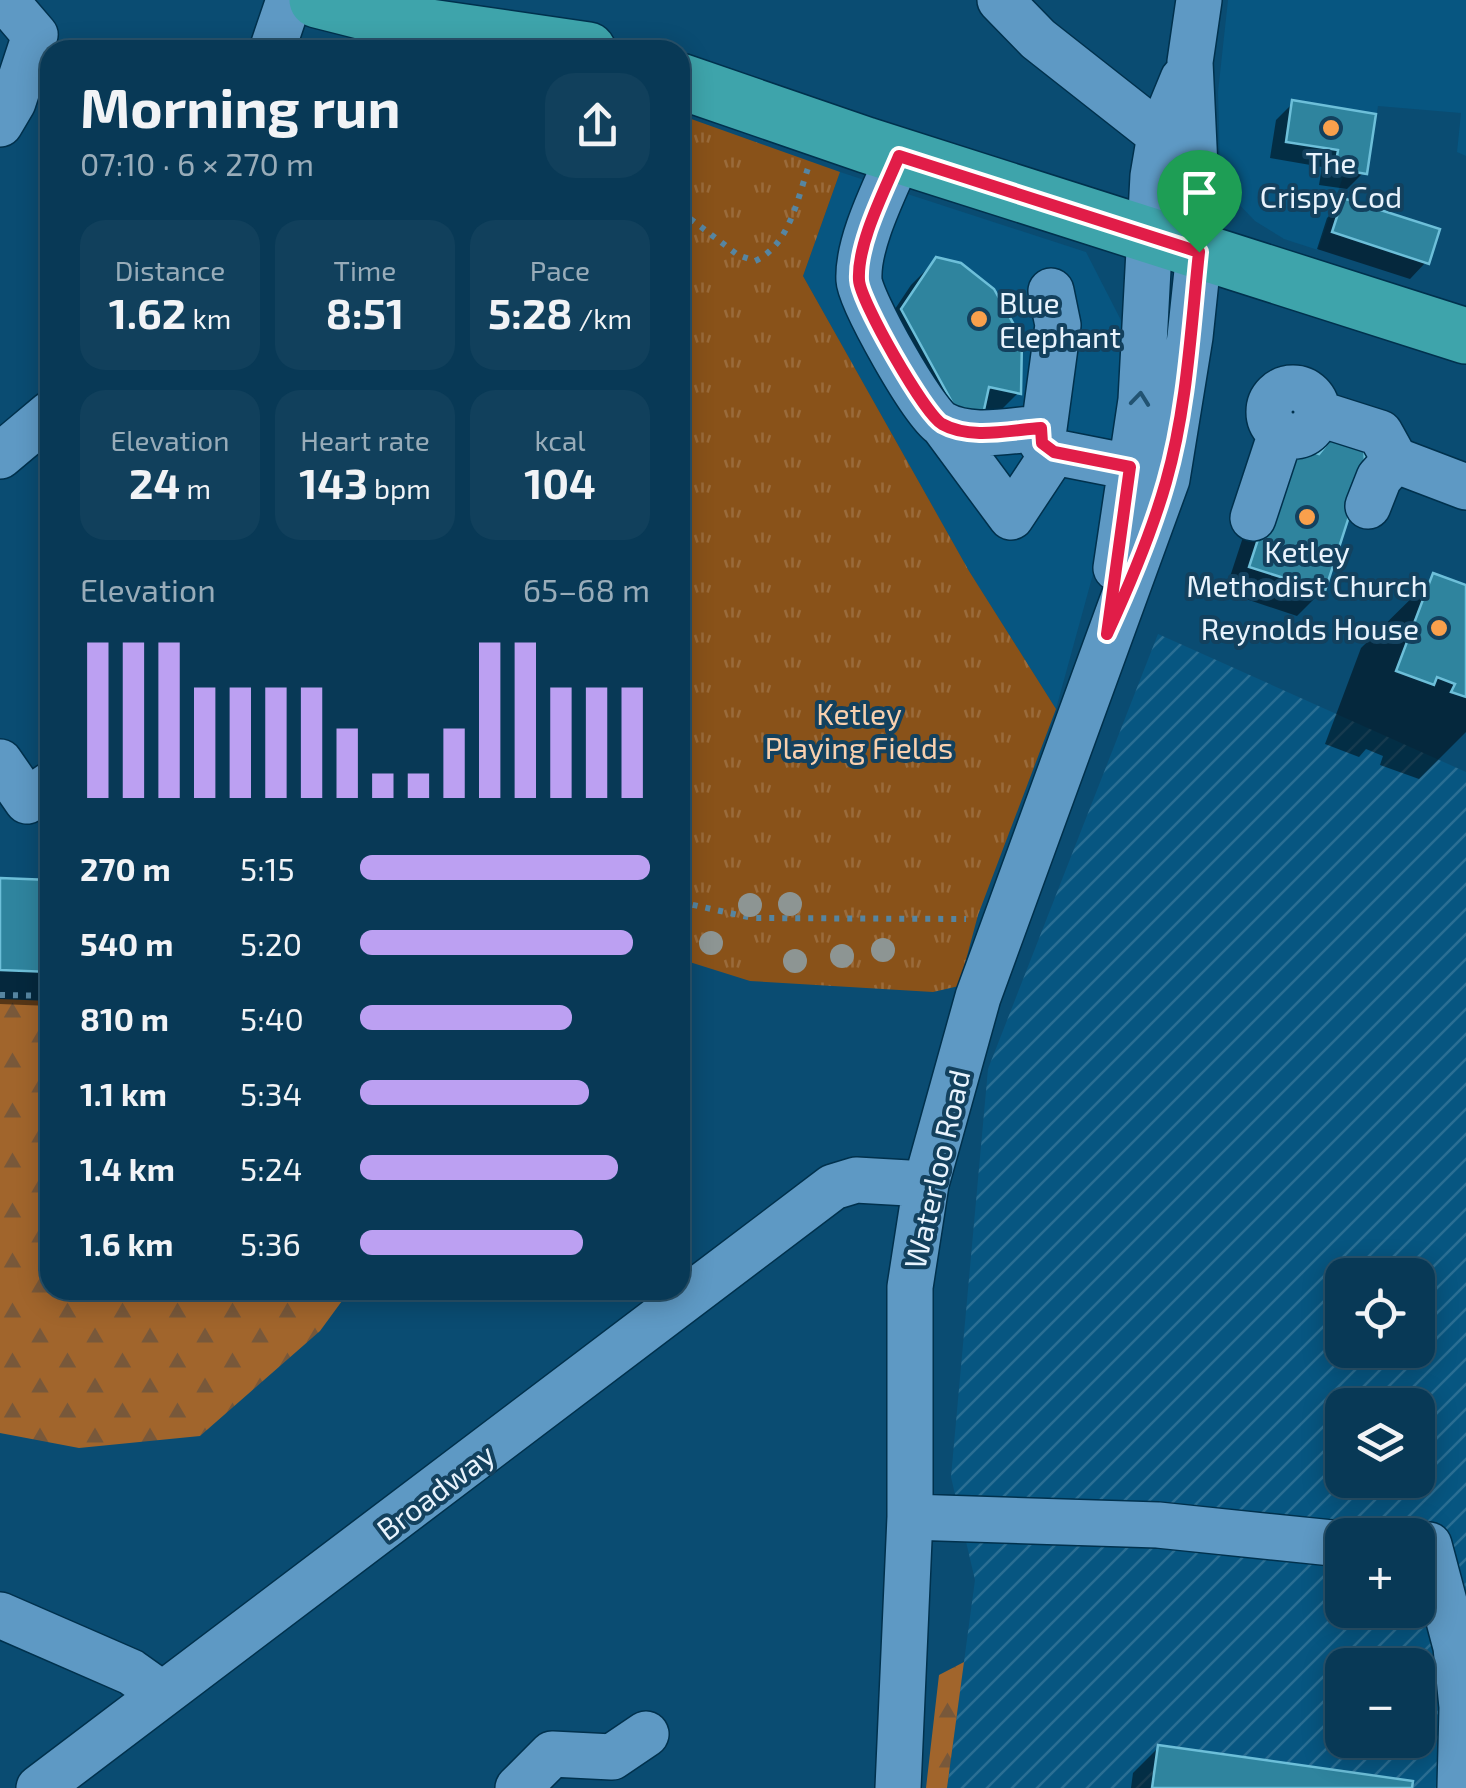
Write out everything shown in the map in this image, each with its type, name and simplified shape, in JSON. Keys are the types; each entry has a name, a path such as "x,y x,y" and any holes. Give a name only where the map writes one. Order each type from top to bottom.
{"main road":[{"path":"317,0 361,15 471,16 554,40"},
{"path":"690,84 899,156 1466,336"}],"street":[{"path":"0,124 13,102 35,35 5,0"},
{"path":"275,40 289,0"},
{"path":"1000,0 1038,39 1160,135"},
{"name":"Waterloo Road","path":"898,1788 910,1517 910,1286 926,1184 978,997 1107,634 1142,558 1167,479 1190,338 1199,252 1190,62 1199,0"},
{"name":"Waterloo Road","path":"1107,634 1141,400 1146,236 1160,135 1190,62"},
{"path":"899,156 871,224 858,281 924,408 943,425 1011,517 1048,440 1058,325 1051,290"},
{"path":"0,456 40,422"},
{"path":"1253,518 1299,423 1380,433 1429,474"},
{"path":"943,425 1048,440 1130,467"},
{"path":"1368,506 1379,478 1429,474"},
{"path":"0,762 27,800 40,792"},
{"name":"Broadway","path":"693,1272 834,1187 856,1180 926,1184"},
{"name":"Broadway","path":"38,1788 658,1300"},
{"path":"910,1517 1158,1525 1325,1542"},
{"path":"1438,1545 1461,1649 1460,1788"},
{"path":"0,1616 131,1672 162,1694"},
{"path":"518,1788 552,1754 612,1757 646,1734"}],"path":[{"path":"690,219 738,256 755,261 772,253 789,224 822,130"},
{"path":"690,904 752,918 952,917 1005,926"},
{"path":"0,994 40,996"}],"shaded area":[{"path":"1228,0 1466,0 1466,156 1457,152 1461,113 1378,106 1367,174 1345,171 1318,250 1284,239 1255,221 1231,196 1220,167 1218,92"},
{"path":"840,172 1086,252 1126,330 1098,556 1056,709 969,571 803,276"},
{"path":"1158,634 1466,772 1466,1788 947,1788 975,1580 951,1477 988,1069"}],"green space":[{"name":"Ketley Playing Fields","path":"690,119 840,172 803,276 969,571 1056,709 978,915 959,986 933,992 750,981 690,962"},
{"path":"0,999 40,1001 40,1300 343,1300 320,1331 200,1436 79,1448 0,1433"},
{"path":"964,1662 947,1788 926,1788 939,1675"}],"building":[{"name":"The Crispy Cod","path":"1292,100 1376,114 1367,174 1335,169 1338,150 1286,142"},
{"path":"1343,198 1440,229 1429,264 1332,232"},
{"path":"936,257 961,263 994,289 1022,339 1021,394 989,387 982,419 958,413 901,309"},
{"name":"Ketley Methodist Church","path":"1339,429 1364,436 1365,467 1325,591 1249,567 1289,444 1319,454"},
{"name":"Reynolds House","path":"1433,573 1466,585 1466,697 1451,692 1455,684 1437,677 1434,685 1396,671"},
{"path":"0,878 40,880 40,972 0,970"},
{"path":"1158,1745 1413,1781 1412,1788 1152,1788"}],"place":[{"name":"The Crispy Cod","path":"1331,128"},
{"name":"Blue Elephant","path":"979,319"},
{"name":"Ketley Methodist Church","path":"1307,517"},
{"name":"Reynolds House","path":"1439,628"}],"route":[{"path":"899,156 1199,252 1190,338 1167,479 1142,558 1107,634 1130,467 1054,452 1042,443 1041,428 972,432 943,425 924,408 858,281 871,224 899,156"}]}
